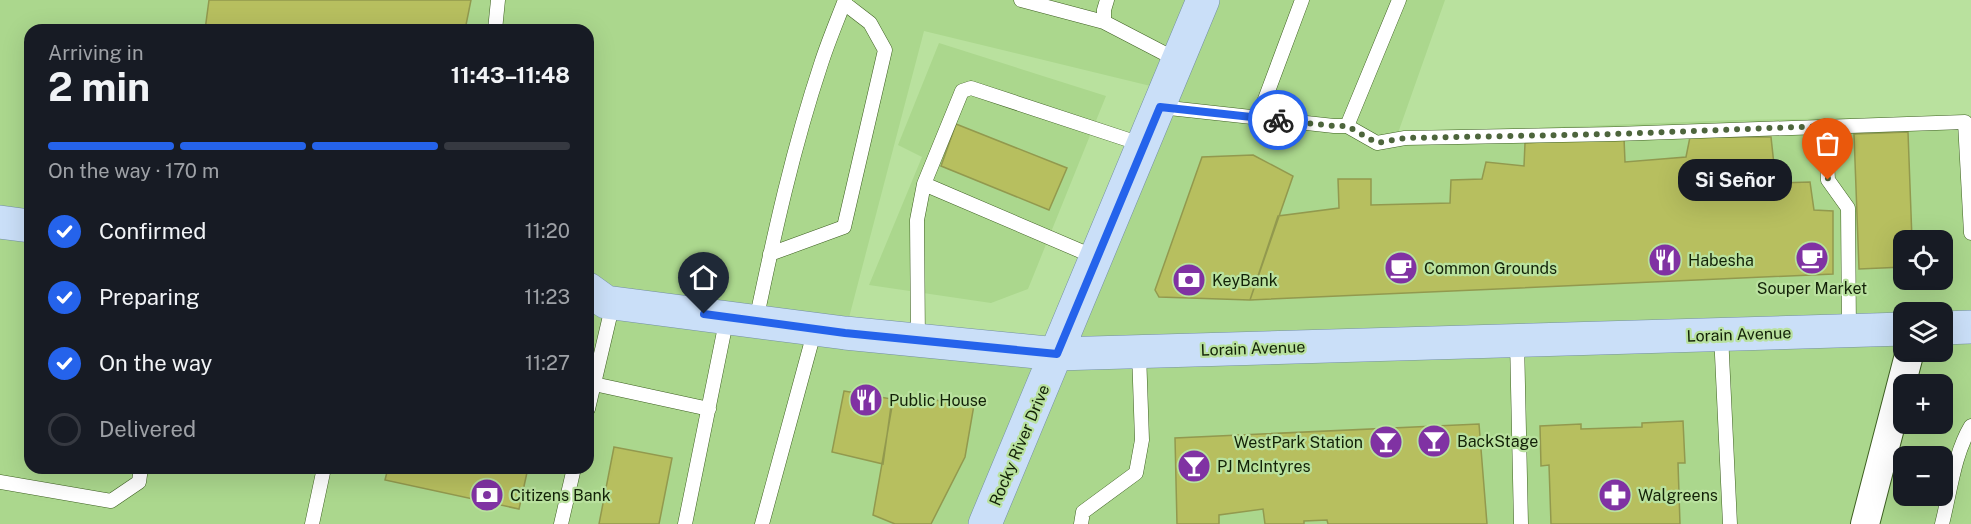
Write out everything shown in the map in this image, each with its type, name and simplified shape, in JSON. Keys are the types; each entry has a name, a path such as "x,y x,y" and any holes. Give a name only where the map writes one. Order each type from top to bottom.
{"main road":[{"name":"Rocky River Drive","path":"985,524 1203,0"},
{"path":"0,222 24,225"},
{"name":"Lorain Avenue","path":"599,301 814,329 1057,354 1893,328"},
{"path":"1953,328 1971,327"}],"street":[{"path":"1865,524 1907,362"}],"lane":[{"path":"496,24 498,0"},
{"path":"1021,0 1104,22 1179,61"},
{"path":"1104,22 1107,0"},
{"path":"1258,118 1302,0"},
{"path":"1347,126 1399,0"},
{"path":"686,524 709,409 741,319 770,254 779,210 812,93 845,2 870,23 885,50 844,227 770,254"},
{"path":"918,340 917,220 924,184 962,91 971,88 1144,145"},
{"path":"1160,107 1347,126 1377,143 1405,138 1615,134 1965,122 1971,233"},
{"path":"1825,126 1828,180 1848,208 1849,330"},
{"path":"924,184 1097,258"},
{"path":"599,301 594,384 709,409"},
{"path":"762,524 814,329"},
{"path":"1721,334 1730,524"},
{"path":"1517,340 1521,524"},
{"path":"1081,524 1083,513 1136,473 1142,440 1139,352"},
{"path":"1942,524 1958,461 1966,434 1971,426"},
{"path":"0,482 111,501 139,482 140,474"},
{"path":"312,524 323,474"},
{"path":"561,524 573,474"}],"shaded area":[{"path":"0,0 1203,0 1167,90 924,31 845,333 594,299 594,24 24,24 24,225 0,222"},
{"path":"1212,0 1445,0 1398,133 1736,120 1971,116 1971,524 0,524 0,227 24,230 24,474 594,474 594,308 1063,363"},
{"path":"939,43 1106,96 1028,289 991,303 869,285 922,157 898,145"}],"building":[{"path":"209,0 471,0 466,24 206,24"},
{"path":"956,124 1067,168 1049,210 941,166"},
{"path":"1908,132 1912,230 1893,230 1893,267 1859,269 1854,134"},
{"path":"1690,137 1771,137 1776,183 1810,182 1814,210 1833,211 1833,274 1250,300 1278,216 1339,208 1338,179 1371,179 1371,205 1450,203 1451,180 1482,179 1486,162 1524,166 1525,143 1624,138 1625,162 1686,157"},
{"path":"1253,155 1293,176 1250,300 1159,297 1155,290 1202,157"},
{"path":"844,391 892,399 883,464 832,452"},
{"path":"894,395 974,405 965,457 931,524 895,524 873,515"},
{"name":"Walgreens","path":"1683,421 1685,463 1678,463 1680,524 1551,524 1549,465 1541,466 1540,426 1581,424 1581,429 1642,427 1642,423"},
{"path":"1479,424 1487,524 1328,524 1327,520 1304,521 1304,524 1265,524 1263,509 1219,515 1219,524 1177,524 1175,438"},
{"path":"614,447 672,458 659,524 599,524"},
{"name":"Citizens Bank","path":"386,474 527,474 519,509 385,480"}],"way so far":[{"path":"1278,120 1347,126 1377,143 1405,138 1615,134 1825,126 1828,180"}],"place":[{"name":"Si Señor","path":"1828,180"},
{"name":"Souper Market","path":"1812,258"},
{"name":"Habesha","path":"1665,260"},
{"name":"Common Grounds","path":"1401,268"},
{"name":"KeyBank","path":"1189,280"},
{"name":"Public House","path":"866,400"},
{"name":"BackStage","path":"1434,441"},
{"name":"WestPark Station","path":"1386,442"},
{"name":"PJ McIntyres","path":"1194,466"},
{"name":"Citizens Bank","path":"487,495"},
{"name":"Walgreens","path":"1615,495"}],"route":[{"path":"704,314 845,333 1057,354 1160,107 1278,120"}]}
